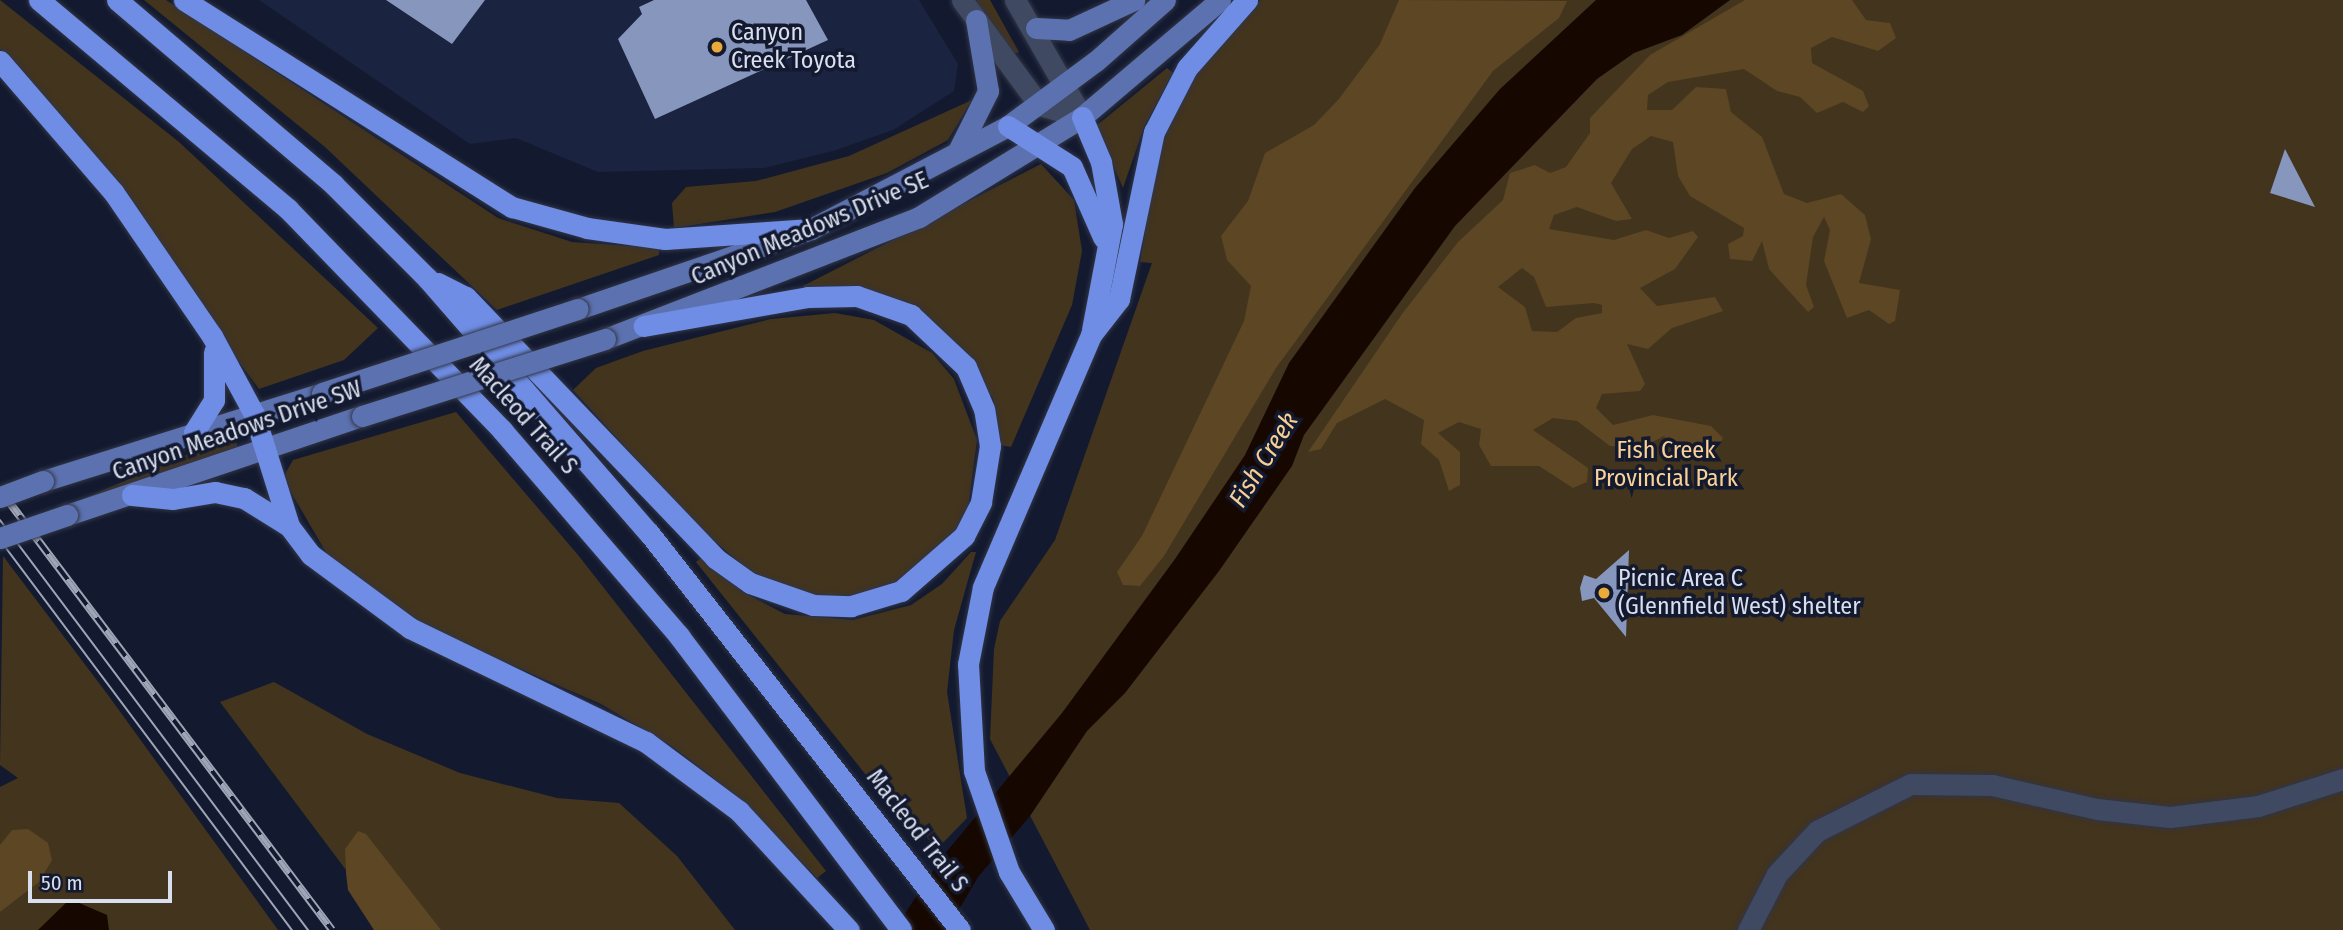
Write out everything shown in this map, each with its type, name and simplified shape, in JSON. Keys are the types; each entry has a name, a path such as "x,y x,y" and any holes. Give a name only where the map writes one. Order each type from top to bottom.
{"highway":[{"name":"Macleod Trail S","path":"39,0 288,209 502,430 679,636 901,930"},
{"name":"Macleod Trail S","path":"117,0 334,185 427,278 649,533 960,930"},
{"path":"184,0 512,207 587,228 666,239 811,229"},
{"path":"1091,335 1119,299 1154,132 1187,68 1247,0"},
{"path":"0,61 114,193 212,336 254,414 263,450 289,526"},
{"path":"1045,930 998,845 968,732 968,664 983,587 1091,335 1112,224 1101,162 1082,117"},
{"path":"1008,126 1044,144 1084,184 1108,252"},
{"path":"427,278 466,297 715,558 750,583 813,605 851,606 901,591 964,536 981,502 990,446 984,409 960,359 911,315 857,296 808,297 643,326"},
{"path":"194,432 214,400 219,377 212,336"},
{"path":"132,495 173,499 215,492 244,498 289,526 334,578 390,617 646,742 739,811 849,930"}],"main road":[{"path":"1036,29 1069,30 1134,0"},
{"name":"Canyon Meadows Drive SE","path":"466,345 811,229 1008,126 1066,83 1165,0"},
{"name":"Canyon Meadows Drive SE","path":"490,376 643,326 919,217 1044,144 1082,117 1220,0"},
{"path":"959,150 988,91 976,20"},
{"name":"Canyon Meadows Drive SW","path":"0,497 466,345"},
{"name":"Canyon Meadows Drive SW","path":"0,538 362,416 490,376"}],"street":[{"path":"962,0 1039,104 1082,117"},
{"path":"1015,0 1036,29 1082,117"},
{"path":"1748,930 1777,874 1818,831 1911,784 1992,785 2097,809 2170,817 2258,806 2343,779"}],"shaded area":[{"path":"259,0 919,0 958,64 954,91 893,130 833,151 764,168 598,172 516,138 470,144"},
{"path":"1399,0 1567,1 1559,18 1493,71 1276,368 1164,556 1140,586 1123,585 1117,572 1142,536 1244,321 1251,286 1227,260 1221,236 1248,201 1265,153 1314,125 1338,100 1380,44"},
{"path":"1745,0 1852,0 1866,20 1890,23 1896,38 1878,51 1832,37 1811,48 1812,63 1863,91 1869,106 1863,112 1843,102 1817,113 1800,97 1777,91 1744,69 1668,82 1648,95 1647,110 1672,110 1696,87 1726,89 1731,112 1762,137 1784,194 1807,203 1841,194 1865,215 1871,239 1859,283 1900,290 1895,321 1889,324 1869,310 1847,318 1824,261 1830,230 1824,217 1813,237 1806,285 1814,307 1808,312 1769,269 1762,241 1752,261 1730,259 1728,244 1743,236 1744,228 1690,196 1678,176 1673,142 1651,136 1632,149 1611,183 1632,219 1616,221 1577,207 1554,215 1549,229 1614,240 1646,230 1669,238 1693,231 1698,237 1675,269 1640,288 1657,306 1715,297 1723,311 1672,328 1648,349 1627,344 1645,384 1640,391 1602,394 1596,408 1613,425 1653,415 1711,426 1723,438 1712,459 1680,455 1664,436 1643,447 1610,446 1577,421 1553,418 1533,430 1588,468 1587,482 1573,488 1539,466 1491,466 1479,445 1481,429 1459,422 1438,433 1460,452 1460,485 1449,491 1439,460 1421,444 1424,420 1385,399 1337,423 1321,449 1308,452 1402,314 1458,242 1503,200 1510,173 1535,165 1550,173 1566,167 1590,133 1590,118 1650,55","holes":["1522,268 1534,277 1546,307 1594,303 1602,305 1602,313 1576,318 1557,332 1532,331 1525,307 1498,287"]},
{"path":"28,829 48,843 52,860 39,882 0,912 0,845 12,830"},
{"path":"358,831 366,834 441,930 374,930 348,890 345,849"}],"green space":[{"path":"0,0 179,142 378,328 344,360 259,389 46,99 0,49"},
{"path":"144,0 166,0 498,218 572,242 659,248 659,255 497,310 325,147"},
{"path":"976,0 990,0 1019,52 1011,55"},
{"name":"Fish Creek Provincial Park","path":"1260,0 2343,0 2343,930 1090,930 990,739 994,649 1000,621 1055,540 1152,263 1140,262 1154,172 1171,114 1200,67"},
{"path":"1167,68 1173,73 1144,127 1123,188 1096,126"},
{"path":"972,100 948,140 887,173 775,212 674,228 672,203 686,187 756,181 849,156"},
{"path":"1041,164 1074,200 1082,251 1072,305 1011,447 1000,445 993,398 914,313 806,294 803,286"},
{"path":"835,313 874,320 932,353 954,379 977,440 968,508 952,536 907,578 848,598 816,596 753,574 697,526 573,390 596,368 643,351 771,319"},
{"path":"456,412 578,555 826,871 817,878 734,794 673,747 601,704 433,631 343,571 327,554 289,489 285,474 293,460"},
{"path":"233,435 238,447 71,518 66,506"},
{"path":"971,552 976,552 954,630 947,692 967,818 936,850 910,813 878,790 696,562 701,558 743,592 785,614 853,620 911,605 942,584"},
{"path":"3,556 108,695 278,930 0,930 0,787 18,778 0,765"},
{"path":"274,682 367,734 460,773 557,798 619,803 677,856 735,930 391,930 220,702"}],"water":[{"name":"Fish Creek","path":"1596,0 1730,0 1682,35 1634,53 1597,79 1455,226 1304,435 1292,466 1219,571 1125,693 1087,731 1030,816 978,877 947,930 894,930 943,856 1062,713 1175,559 1245,455 1289,363 1415,188 1500,89"},
{"path":"70,899 107,915 109,930 38,930"}],"building":[{"path":"386,0 485,0 452,44"},
{"path":"654,0 806,0 828,40 655,119 618,39 642,14 639,7"},
{"path":"2285,149 2315,207 2270,193"},
{"name":"Picnic Area C (Glennfield West) shelter","path":"1629,550 1626,637 1594,598 1582,601 1580,588 1584,575 1596,579"}],"tram line":[{"path":"0,520 308,930"},
{"path":"0,540 292,930"}],"railway":[{"path":"0,490 332,930"}],"place":[{"name":"Canyon Creek Toyota","path":"717,47"},
{"name":"Picnic Area C (Glennfield West) shelter","path":"1604,593"}]}
